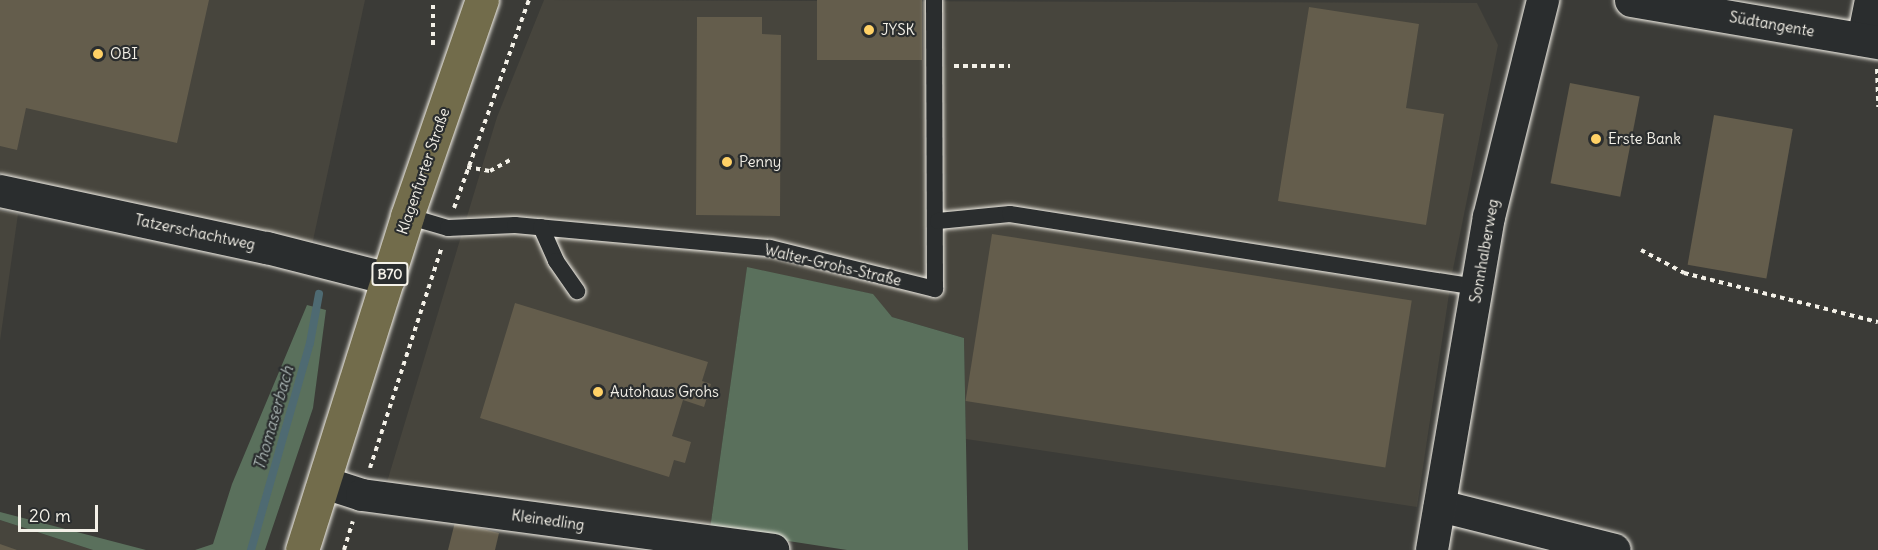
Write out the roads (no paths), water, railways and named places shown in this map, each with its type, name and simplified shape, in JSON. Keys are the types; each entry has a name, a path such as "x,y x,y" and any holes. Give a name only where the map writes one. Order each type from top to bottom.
{"main road":[{"name":"Klagenfurter Straße","path":"302,550 325,483 407,216 482,0"},
{"name":"Südtangente","path":"1631,0 1873,47"}],"street":[{"name":"Sonnhalberweg","path":"1432,550 1489,217 1543,0"},
{"path":"1871,0 1873,47"},
{"name":"Tatzerschachtweg","path":"0,191 267,248 388,279"},
{"name":"Kleinedling","path":"325,483 362,495 773,550"},
{"path":"1440,506 1615,550"}],"lane":[{"name":"Walter-Grohs-Straße","path":"407,216 448,228 541,227 770,248 936,289 938,221 934,0"},
{"path":"938,221 1010,214 1477,287"},
{"path":"541,227 556,261 577,291"}],"waterway":[{"name":"Thomaserbach","path":"251,550 310,343 319,294"}],"place":[{"name":"JYSK","path":"869,30"},
{"name":"OBI","path":"98,54"},
{"name":"Erste Bank","path":"1596,139"},
{"name":"Penny","path":"727,162"},
{"name":"Autohaus Grohs","path":"598,392"}]}
